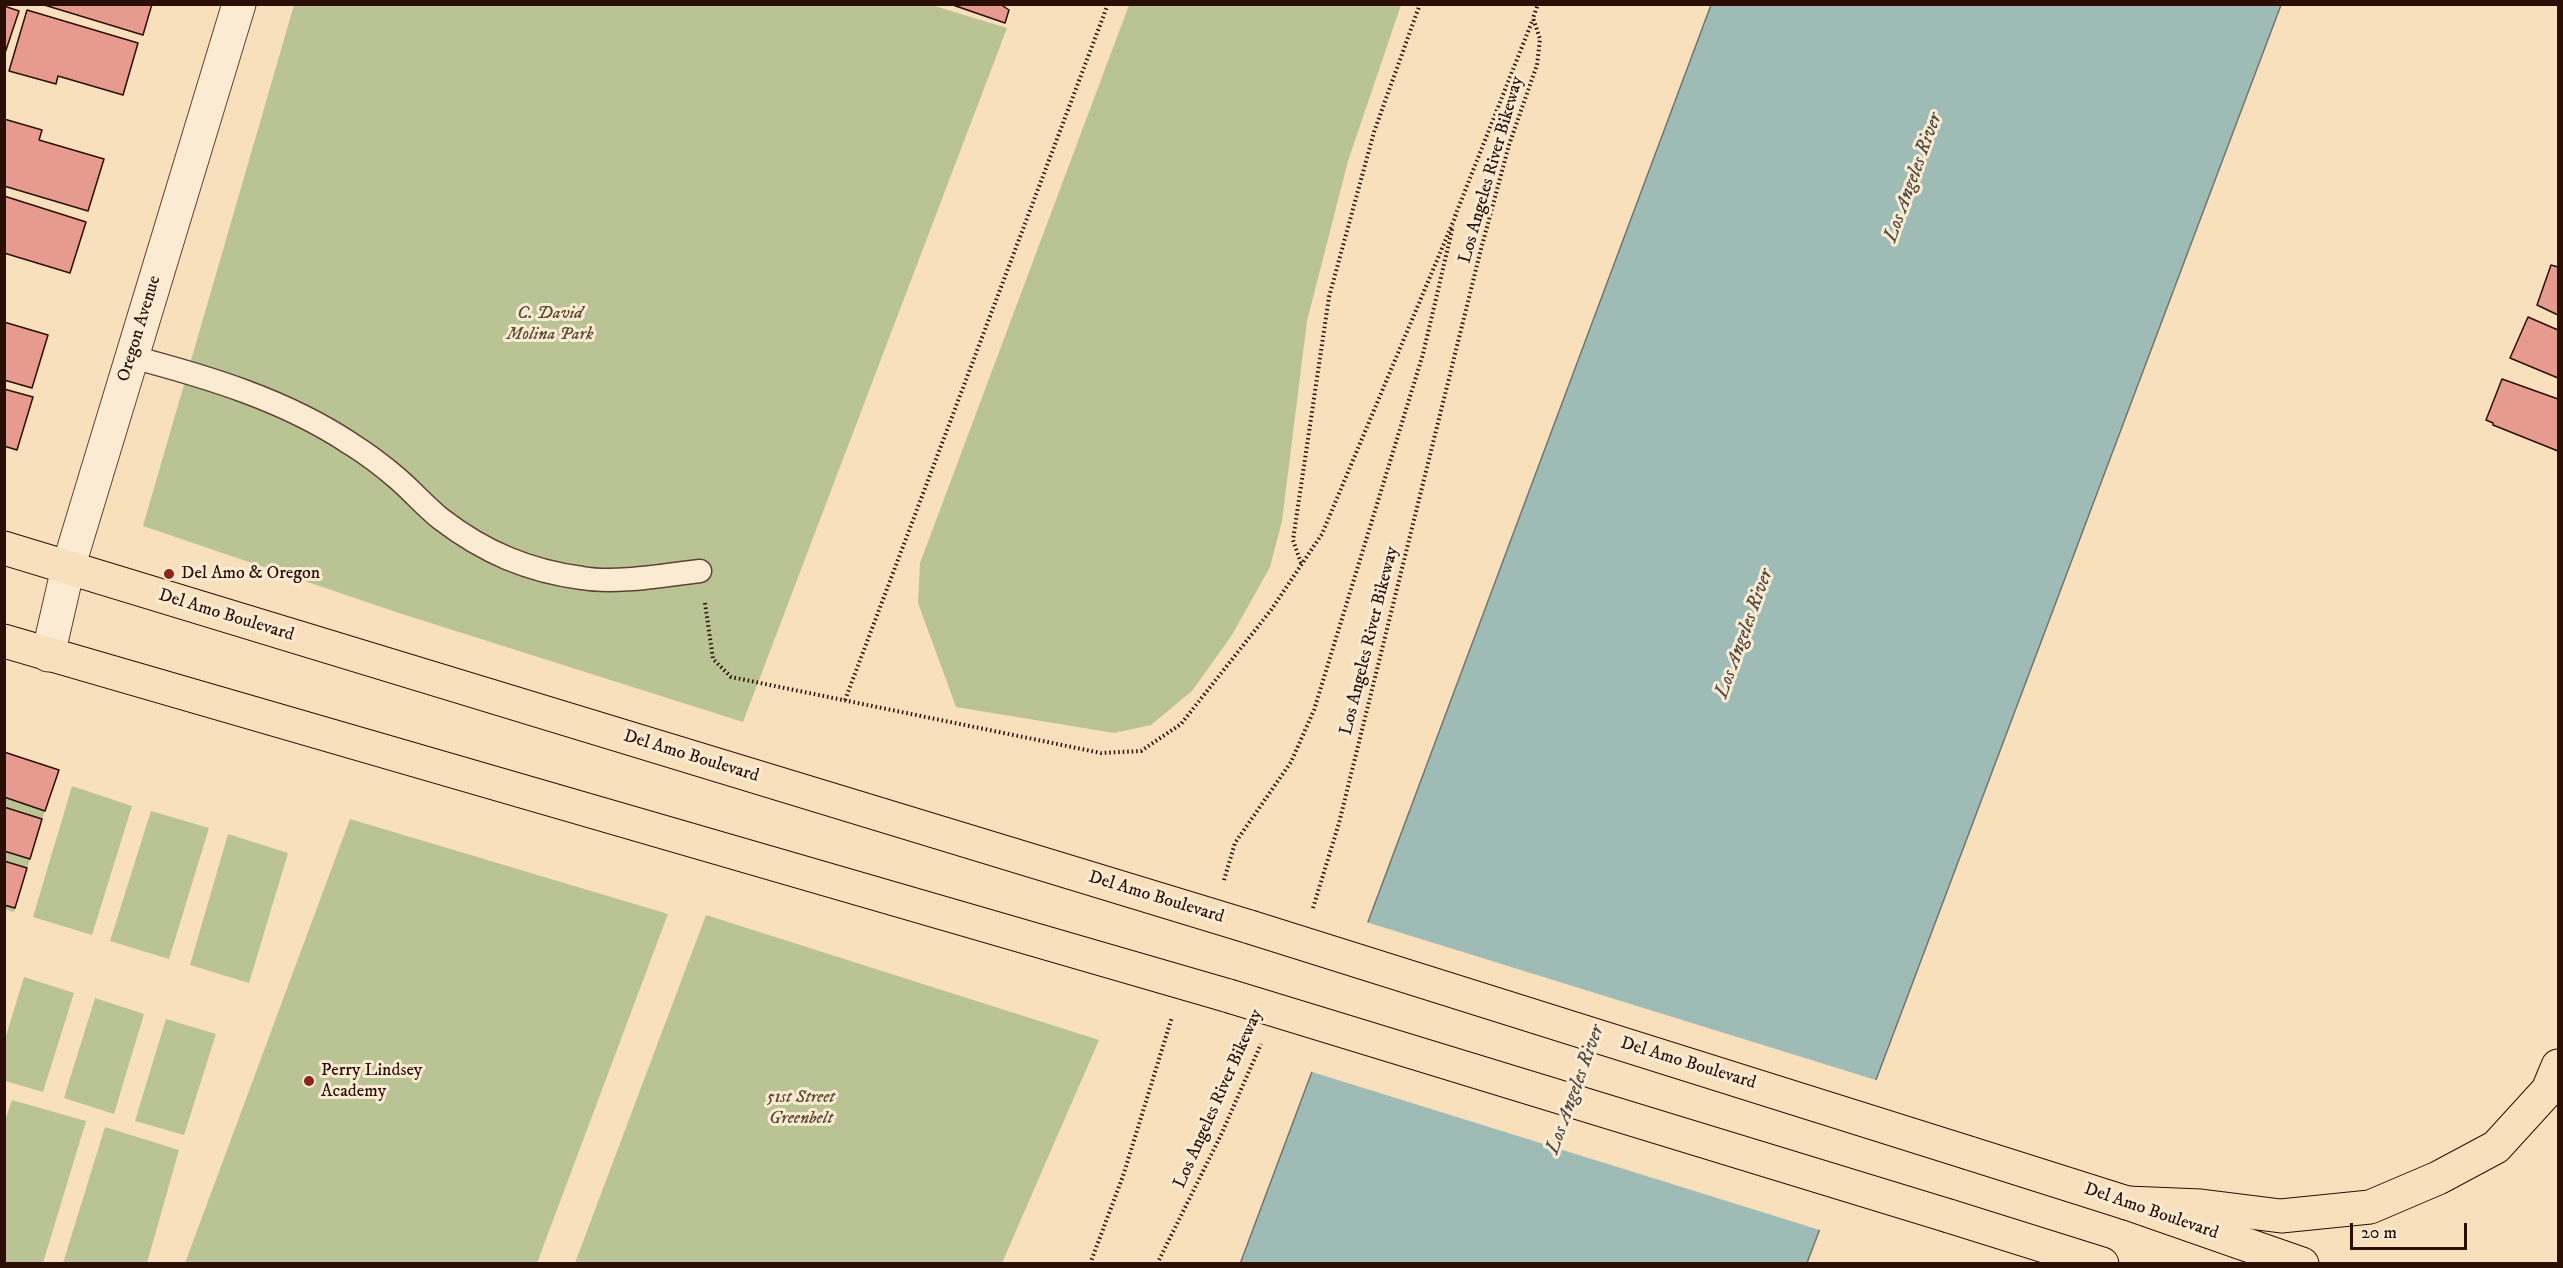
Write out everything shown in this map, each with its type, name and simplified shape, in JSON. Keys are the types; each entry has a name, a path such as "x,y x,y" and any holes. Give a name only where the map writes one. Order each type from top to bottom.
{"main road":[{"name":"Del Amo Boulevard","path":"4,549 1212,915 2127,1203 2302,1263"},
{"path":"4,641 1184,982 2102,1263"},
{"path":"2127,1203 2201,1206 2281,1216 2370,1207 2438,1178 2496,1147 2548,1090 2559,1066"}],"street":[{"name":"Oregon Avenue","path":"48,655 68,568 239,4"}],"lane":[{"path":"132,357 231,385 293,411 350,443 396,477 440,518 484,549 531,568 584,579 646,578 700,571"}],"path":[{"path":"845,700 1108,4"},
{"path":"1302,564 1293,540 1329,297 1374,132 1420,4"},
{"path":"700,571 713,659 731,677 1101,753 1141,751 1181,724 1271,610 1322,534 1456,215 1538,4"},
{"name":"Los Angeles River Bikeway","path":"1312,910 1342,811 1480,253 1509,145 1537,65 1540,39 1533,18"},
{"path":"1212,915 1235,843 1291,762 1314,710 1423,354 1456,215"},
{"path":"1090,1263 1123,1176 1184,982"},
{"name":"Los Angeles River Bikeway","path":"1157,1263 1221,1135 1264,1036"}],"green space":[{"name":"C. David Molina Park","path":"928,4 1007,28 743,722 399,613 143,526 294,5"},
{"path":"1129,5 1401,5 1348,161 1307,321 1282,521 1270,567 1232,635 1192,691 1151,725 1114,733 956,707 918,603 920,563"},
{"path":"4,766 54,781 14,912 5,909"},
{"path":"72,786 132,806 92,935 33,917"},
{"path":"151,811 209,828 169,959 110,941"},
{"path":"350,819 668,914 537,1263 185,1263"},
{"path":"228,834 288,853 249,983 190,965"},
{"name":"51st Street Greenbelt","path":"706,915 1099,1040 1002,1263 575,1263"},
{"path":"24,977 74,993 43,1092 5,1081 5,1039"},
{"path":"95,998 144,1014 114,1114 64,1098"},
{"path":"166,1019 216,1034 184,1135 135,1121"},
{"path":"12,1100 86,1121 43,1263 5,1263 4,1123"},
{"path":"105,1127 179,1150 147,1263 63,1263"}],"water":[{"name":"Los Angeles River","path":"1711,5 2281,5 1807,1263 1240,1264"}],"pier":[{"path":"1366,922 1879,1081 1823,1231 1309,1071"}],"building":[{"path":"41,4 152,4 143,35"},
{"path":"950,4 1000,4 1009,10 1005,23"},
{"path":"4,6 19,11 4,56"},
{"path":"27,10 138,43 123,95 58,76 56,84 9,71"},
{"path":"4,119 42,130 39,140 104,159 88,211 4,186"},
{"path":"4,196 86,222 70,273 4,253"},
{"path":"2551,265 2558,267 2558,315 2537,305"},
{"path":"2528,317 2558,330 2558,378 2510,358"},
{"path":"4,322 48,335 32,388 4,380"},
{"path":"2502,379 2558,399 2558,451 2493,425 2486,420"},
{"path":"4,389 33,397 17,450 4,446"},
{"path":"4,752 59,770 45,811 4,797"},
{"path":"4,807 42,819 30,859 4,851"},
{"path":"4,861 27,868 15,908 4,905"}],"place":[{"name":"Del Amo & Oregon","path":"169,574"},
{"name":"Perry Lindsey Academy","path":"309,1081"}]}
